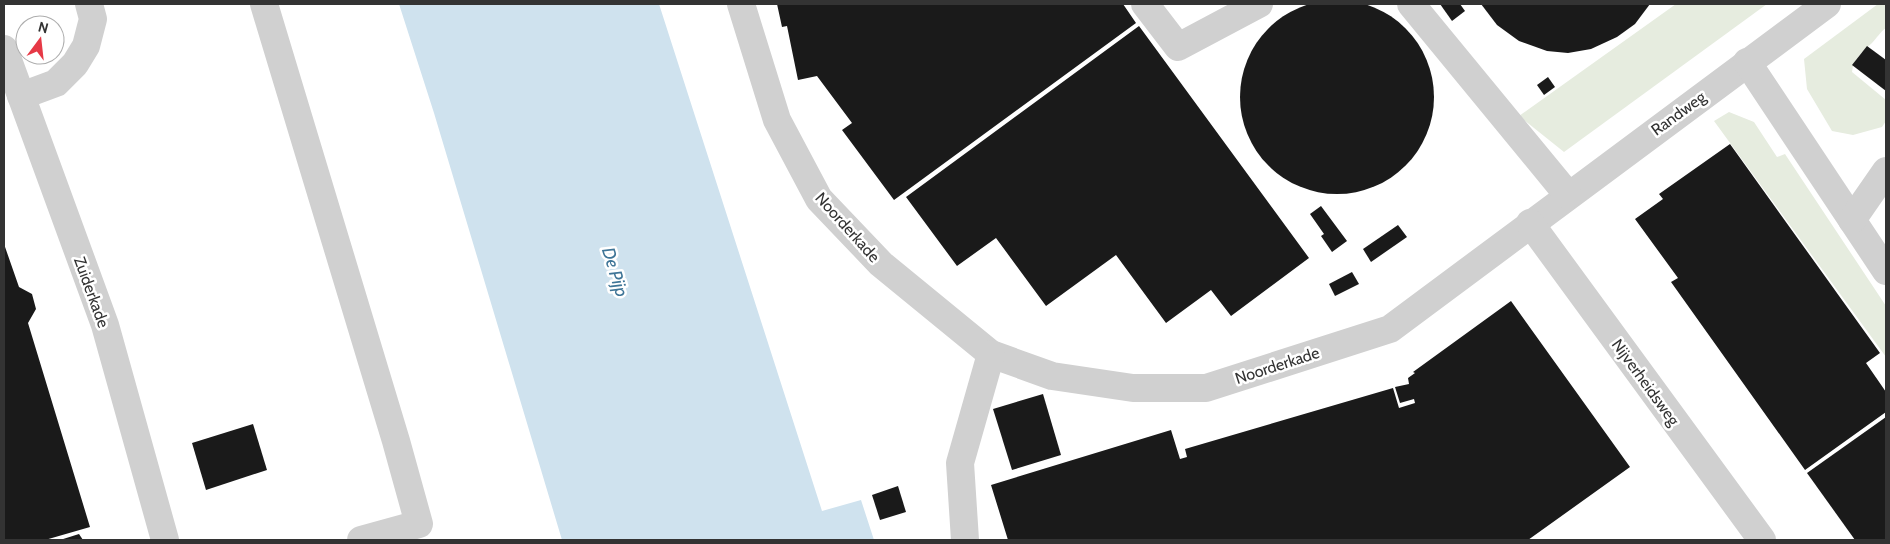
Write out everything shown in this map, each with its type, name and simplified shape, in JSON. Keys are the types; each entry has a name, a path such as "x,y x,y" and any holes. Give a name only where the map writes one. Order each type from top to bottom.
{"street":[{"path":"21,96 56,83 75,64 86,46 93,19 89,4"},
{"path":"264,4 388,412 419,524 361,540"},
{"name":"Noorderkade","path":"741,4 777,120 818,199 881,264 991,354 1052,376 1133,388 1206,388 1390,329 1530,223"},
{"path":"1145,4 1178,47 1259,4"},
{"path":"1411,4 1568,195"},
{"name":"Randweg","path":"1530,223 1826,4"},
{"name":"Zuiderkade","path":"4,49 105,325 165,540"},
{"path":"1747,62 1886,272"},
{"path":"1852,220 1886,171"},
{"name":"Nijverheidsweg","path":"1530,223 1762,540"},
{"path":"965,540 960,463 991,354"}],"shaded area":[{"path":"1676,4 1767,4 1564,152 1519,116"},
{"path":"1878,4 1886,4 1886,28 1859,56 1854,63 1852,72 1886,100 1886,121 1882,127 1853,135 1832,131 1807,89 1804,59"},
{"path":"1729,112 1754,122 1777,157 1785,154 1886,306 1886,357 1714,121"}],"water":[{"name":"De Pijp","path":"399,4 659,4 822,511 861,500 874,540 562,540 434,113"}],"building":[{"path":"1337,0 1356,2 1383,12 1398,22 1412,36 1426,60 1432,78 1434,97 1432,116 1422,143 1412,158 1398,172 1374,186 1356,192 1337,194 1318,192 1291,182 1276,172 1262,158 1248,134 1242,116 1240,97 1242,78 1252,51 1262,36 1276,22 1300,8 1318,2"},
{"path":"777,4 1123,4 1136,23 894,200 842,130 852,123 817,76 798,80 787,26 782,27"},
{"path":"1440,4 1460,4 1465,11 1452,21"},
{"path":"1481,4 1650,4 1635,24 1617,37 1591,49 1568,53 1547,51 1519,41 1497,25"},
{"path":"1139,26 1309,258 1231,316 1211,290 1166,323 1116,255 1046,306 996,238 957,266 906,197"},
{"path":"1867,46 1886,60 1886,91 1852,65"},
{"path":"1548,77 1555,87 1544,95 1537,85"},
{"path":"1730,144 1880,353 1866,363 1886,392 1886,412 1805,470 1671,282 1678,278 1635,219 1663,199 1659,194"},
{"path":"1321,206 1347,241 1332,252 1321,236 1324,234 1310,214"},
{"path":"1398,225 1407,237 1371,262 1363,249"},
{"path":"4,244 19,287 32,294 36,309 28,323 90,527 45,540 4,540"},
{"path":"1352,272 1359,284 1335,296 1329,284"},
{"path":"1511,301 1630,467 1528,540 1008,540 991,485 1171,430 1180,459 1187,457 1185,449 1393,388 1399,408 1415,403 1414,399 1400,403 1395,387 1409,384 1408,378 1415,373 1413,372"},
{"path":"1043,394 1061,455 1012,470 993,409"},
{"path":"1886,417 1886,540 1855,540 1807,473"},
{"path":"253,424 267,470 206,490 192,443"},
{"path":"898,486 906,512 880,520 872,495"},
{"path":"79,534 83,540 60,540"}]}
